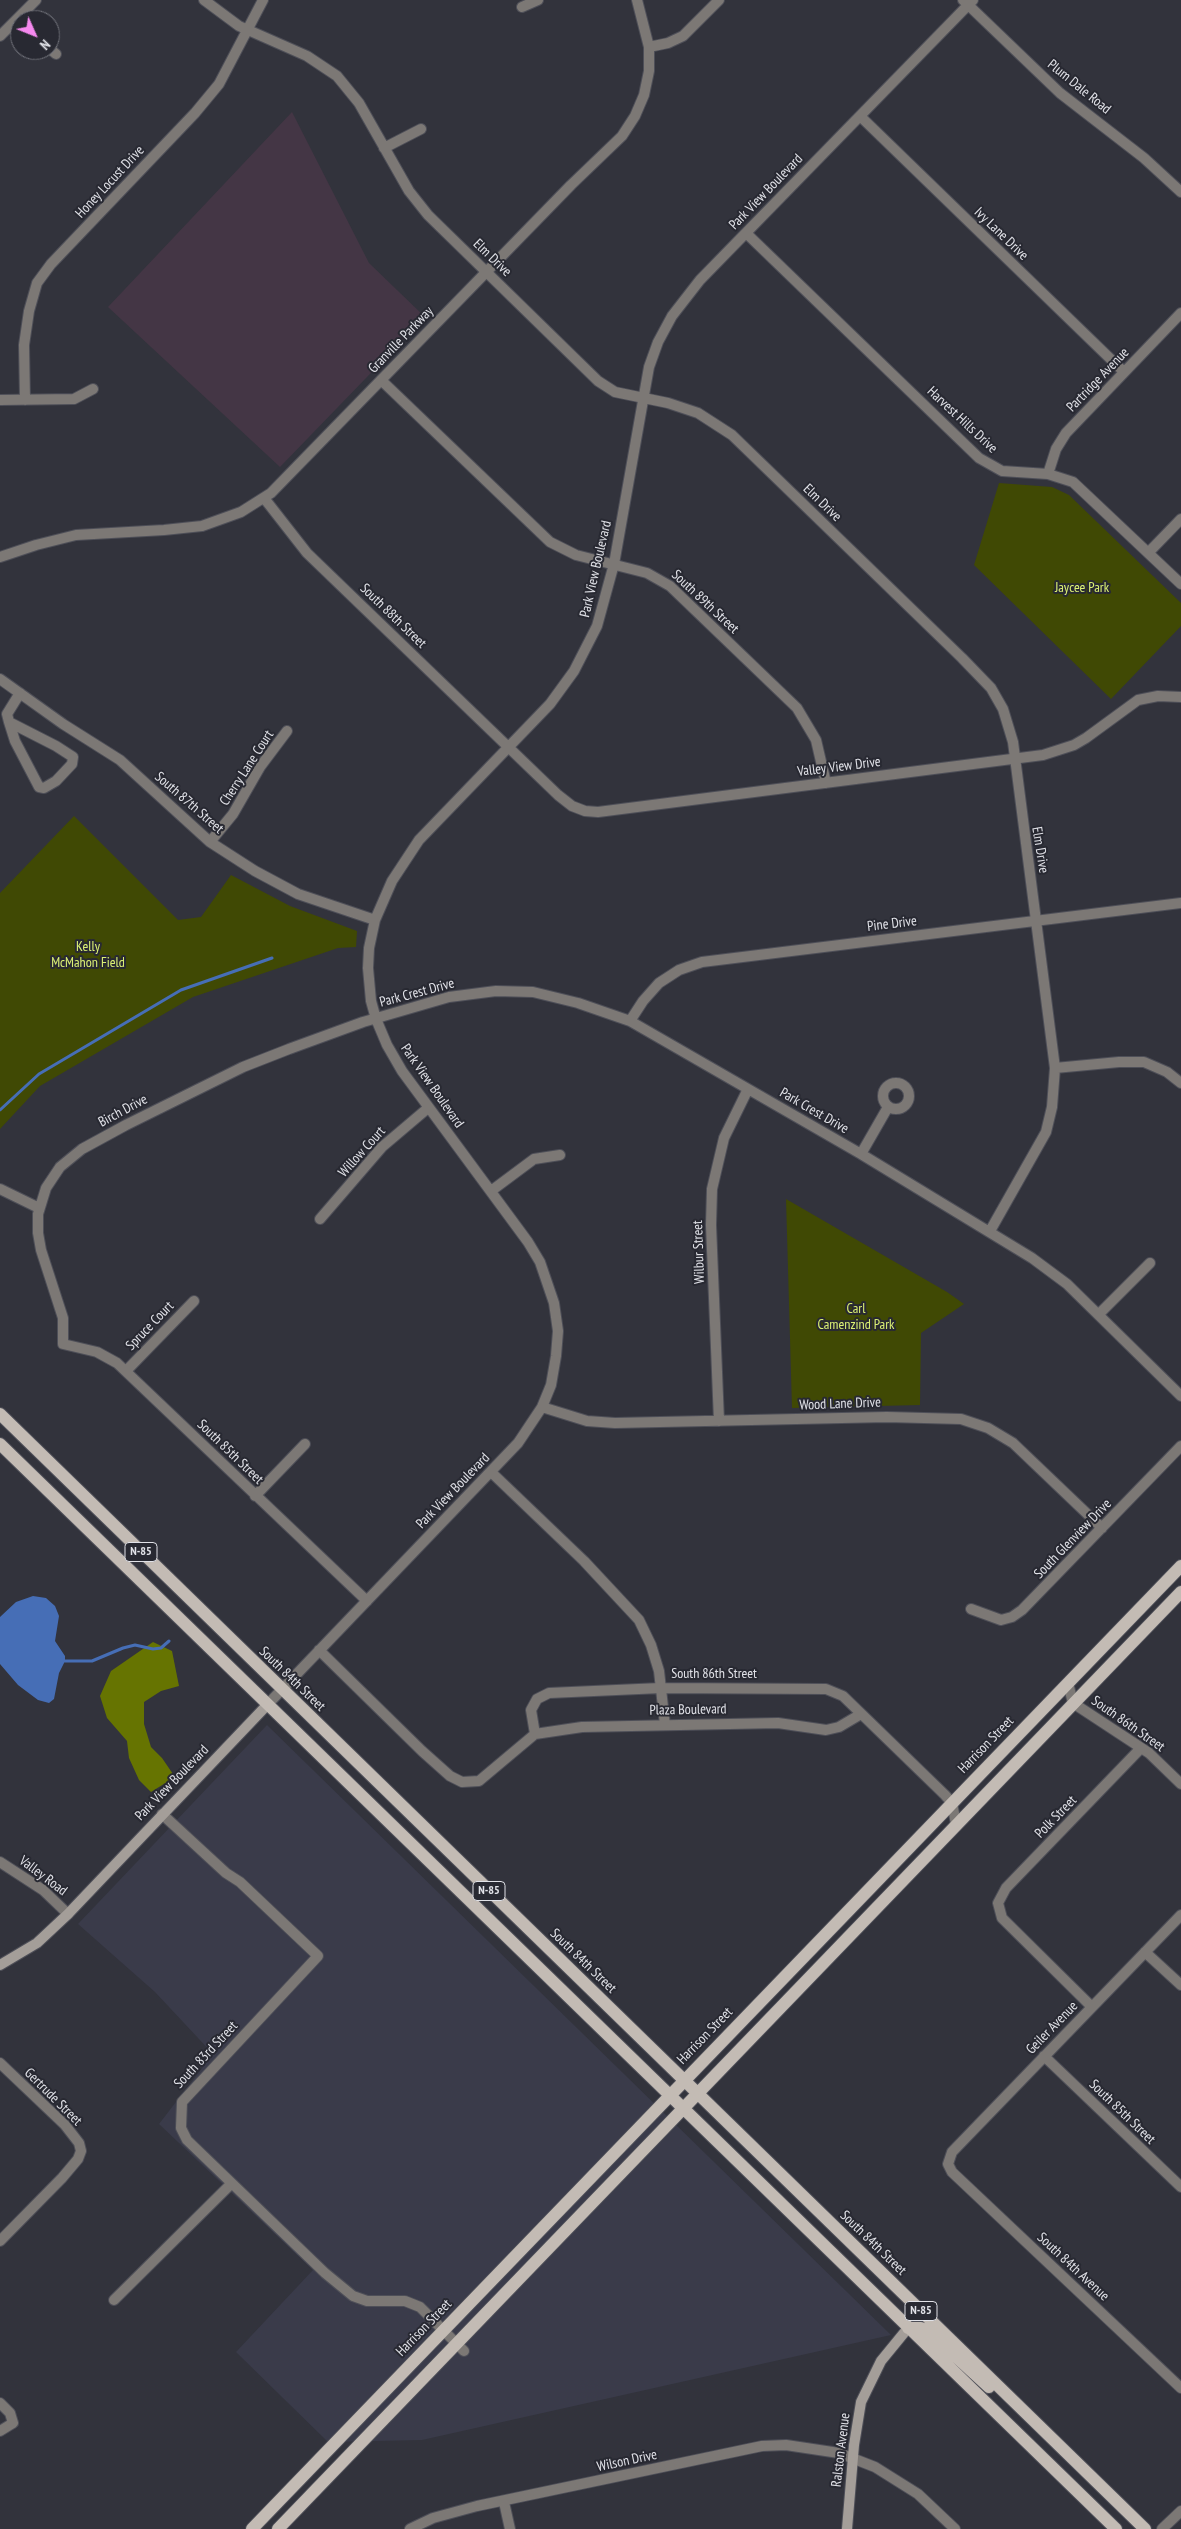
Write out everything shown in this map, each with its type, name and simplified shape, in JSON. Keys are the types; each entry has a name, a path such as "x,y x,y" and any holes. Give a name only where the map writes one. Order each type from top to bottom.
{"main road":[{"name":"South 84th Street","path":"0,1414 684,2080 696,2094 1145,2529"},
{"name":"N-85","path":"0,1444 668,2096 1116,2529"},
{"name":"Harrison Street","path":"257,2527 442,2331 1181,1566"},
{"path":"278,2529 460,2347 682,2108 1181,1592"},
{"path":"908,2328 921,2328 928,2331 986,2385 1009,2397"}],"street":[{"path":"27,10 36,0"},
{"name":"Elm Drive","path":"204,0 248,30 316,60 337,76 359,103 409,191 428,215 604,385 615,392 668,403 698,413 732,435 962,658 990,688 1003,708 1015,759 1056,1068 1052,1107 1046,1132 990,1231"},
{"name":"Honey Locust Drive","path":"25,400 24,345 29,311 37,283 51,264 195,113 219,84 263,0"},
{"path":"522,7 538,0"},
{"name":"Granville Parkway","path":"0,557 36,545 76,535 202,526 241,512 264,498 287,479 571,184 622,136 635,116 644,95 649,71 649,47 637,0"},
{"path":"649,47 668,43 683,36 719,0"},
{"name":"Park View Boulevard","path":"0,1965 37,1943 68,1914 491,1472 518,1443 542,1407 552,1378 557,1344 556,1316 551,1290 534,1252 398,1065 376,1018 371,1000 368,968 369,948 375,920 392,881 419,840 550,704 574,671 597,626 614,564 643,398 652,359 667,324 700,280 968,2"},
{"name":"Plum Dale Road","path":"968,2 1060,93 1144,158 1181,192"},
{"path":"0,36 10,27"},
{"name":"Ivy Lane Drive","path":"860,116 1124,372"},
{"path":"384,148 420,129"},
{"name":"Harvest Hills Drive","path":"746,233 979,458 996,469 1008,472 1048,474 1068,479 1077,485 1181,584"},
{"name":"Partridge Avenue","path":"1048,474 1056,449 1062,438 1181,313"},
{"name":"South 89th Street","path":"381,380 542,536 567,552 647,572 670,586 793,705 813,732 819,747 826,783"},
{"path":"0,400 74,399 93,389"},
{"name":"South 88th Street","path":"264,498 308,553 509,748"},
{"path":"1148,553 1181,519"},
{"name":"South 87th Street","path":"0,679 120,760 210,842 255,871 298,894 375,920"},
{"path":"10,722 73,757 72,764 56,781 44,788 39,787 16,741 6,714 20,693"},
{"name":"Valley View Drive","path":"509,748 564,801 578,809 592,812 1043,755 1074,745 1143,698 1158,696 1181,697"},
{"name":"Cherry Lane Court","path":"210,842 233,814 260,767 287,731"},
{"name":"Pine Drive","path":"630,1021 647,995 659,983 679,970 702,962 1181,903"},
{"name":"Park Crest Drive","path":"376,1018 449,997 496,991 533,992 578,1003 630,1021 861,1154 990,1231 1067,1284 1181,1396"},
{"name":"Birch Drive","path":"63,1344 62,1313 38,1239 39,1208 46,1188 60,1167 76,1153 103,1137 243,1067 376,1018"},
{"path":"1056,1068 1119,1062 1144,1062 1167,1072 1181,1083"},
{"name":"Wilbur Street","path":"719,1422 712,1189 724,1138 748,1089"},
{"path":"861,1154 888,1107"},
{"name":"Willow Court","path":"320,1219 382,1147 428,1108"},
{"path":"491,1191 534,1159 560,1155"},
{"path":"0,1190 39,1208"},
{"path":"1099,1314 1150,1264"},
{"name":"Spruce Court","path":"126,1371 194,1301"},
{"name":"South 85th Street","path":"63,1344 104,1355 126,1371 367,1601"},
{"name":"Wood Lane Drive","path":"542,1407 587,1421 719,1422 887,1417 944,1417 969,1421 988,1428 1013,1443 1102,1528"},
{"path":"255,1496 306,1444"},
{"name":"South Glenview Drive","path":"971,1609 1001,1620 1017,1614 1181,1446"},
{"name":"South 86th Street","path":"491,1472 584,1561 639,1620 651,1645 659,1671 661,1688 826,1689 842,1696 952,1803"},
{"path":"319,1650 422,1751 450,1776 462,1782 479,1781 534,1734 531,1710 537,1699 549,1693 661,1688 665,1724"},
{"name":"South 86th Street","path":"1068,1683 1074,1703 1141,1748 1181,1784"},
{"name":"Plaza Boulevard","path":"534,1734 582,1727 778,1722 826,1730 838,1727 861,1714"},
{"name":"Polk Street","path":"1092,2007 1002,1918 998,1909 1000,1897 1006,1888 1141,1748"},
{"path":"952,1803 956,1824"},
{"name":"South 83rd Street","path":"162,1814 226,1872 240,1882 318,1956 182,2102 181,2128 187,2140 325,2273 353,2296 367,2301 410,2302 420,2307 460,2347"},
{"name":"Valley Road","path":"0,1862 43,1890 68,1914"},
{"name":"Geiler Avenue","path":"948,2164 952,2152 1181,1915"},
{"path":"1145,1952 1181,1985"},
{"name":"South 85th Street","path":"1044,2056 1181,2187"},
{"name":"Gertrude Street","path":"0,2063 65,2125 79,2143 81,2151 78,2160 62,2178 0,2241"},
{"name":"South 84th Avenue","path":"948,2164 952,2172 1181,2388"},
{"path":"114,2300 231,2184"},
{"name":"Ralston Avenue","path":"847,2529 853,2458 861,2402 882,2361 908,2328"},
{"path":"0,2404 10,2413 12,2423 0,2431"},
{"name":"Wilson Drive","path":"410,2529 450,2513 762,2446 818,2449 853,2458 875,2467 903,2483 955,2529"},
{"path":"504,2502 510,2529"},
{"path":"1162,2529 1181,2511"}],"shaded area":[{"path":"292,112 369,263 425,317 280,467 108,307"},
{"path":"267,1725 891,2335 422,2440 328,2442 236,2352 313,2270 159,2124 213,2054 155,1992 78,1924"}],"green space":[{"name":"Jaycee Park","path":"999,483 1052,487 1069,495 1181,603 1181,626 1111,699 974,565"},
{"name":"Kelly McMahon Field","path":"74,816 178,920 201,917 231,875 290,906 357,931 356,947 338,948 193,997 40,1086 0,1129 0,893"},
{"name":"Carl Camenzind Park","path":"786,1199 947,1292 964,1304 921,1333 920,1405 792,1408"},
{"path":"153,1642 172,1651 179,1686 161,1691 144,1702 144,1724 151,1747 162,1758 175,1777 151,1792 139,1780 129,1758 127,1741 107,1718 100,1696 111,1671"}],"water":[{"path":"33,1596 46,1598 55,1606 59,1616 55,1641 65,1656 65,1661 59,1673 54,1699 49,1703 38,1700 18,1685 0,1664 0,1617 16,1602"}],"waterway":[{"path":"0,1110 39,1074 181,990 272,958"},
{"path":"65,1661 92,1661 135,1645 153,1649 161,1648 169,1641"}]}
